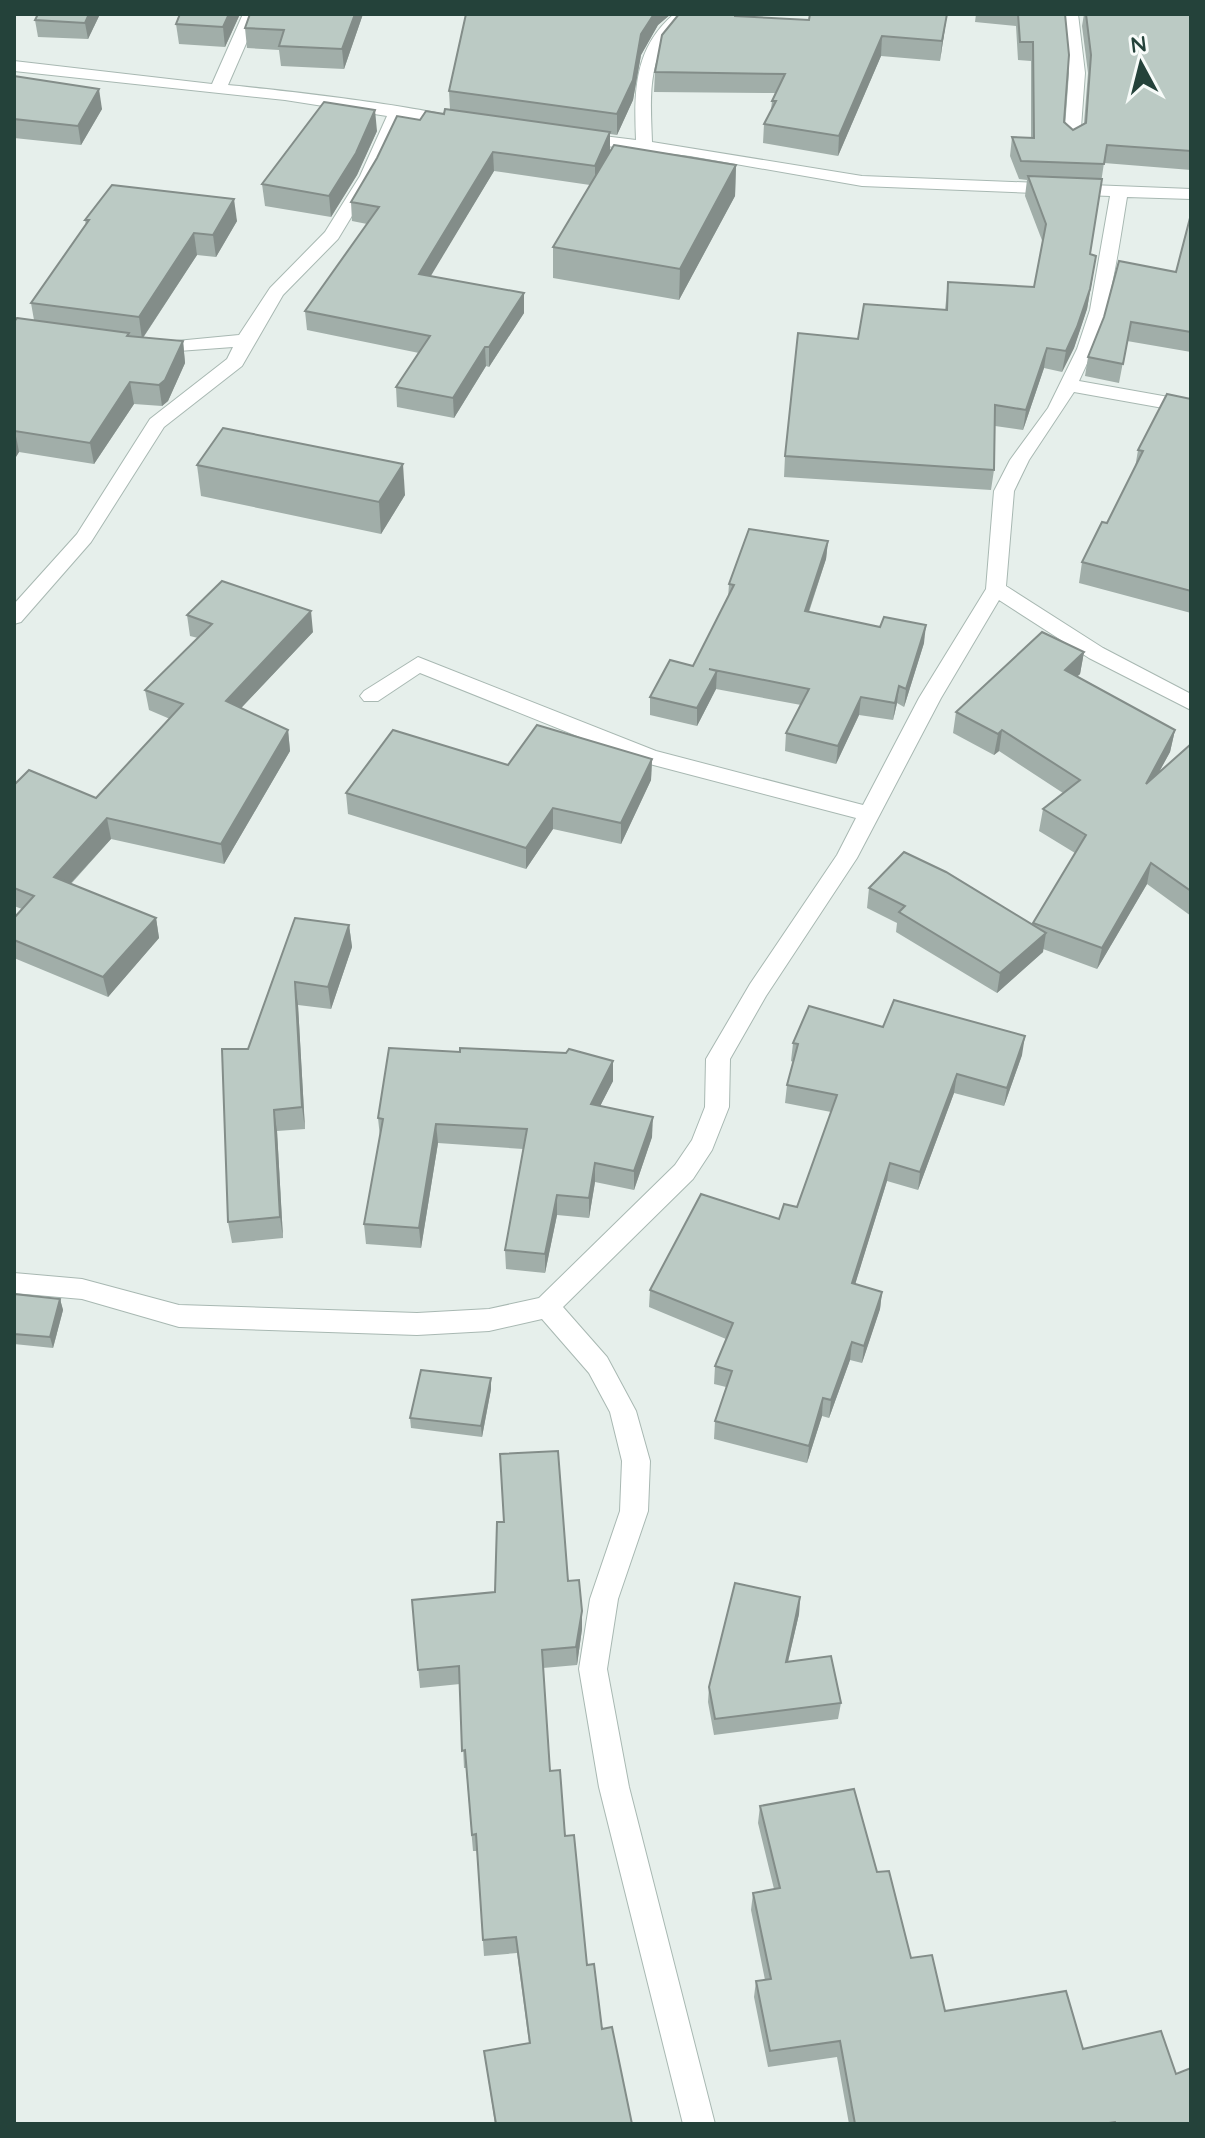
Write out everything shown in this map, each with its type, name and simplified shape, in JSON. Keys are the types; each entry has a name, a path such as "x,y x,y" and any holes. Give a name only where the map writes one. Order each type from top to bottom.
{"street":[{"path":"218,89 251,14"},
{"path":"644,145 643,100 649,52 665,27 683,14"},
{"path":"1070,14 1077,73 1072,141"},
{"path":"14,66 285,95 469,124"},
{"path":"14,617 84,538 157,423 235,362 245,340 276,292 332,235 368,176 397,112"},
{"path":"556,137 644,145 862,181 1191,194"},
{"path":"14,1283 82,1289 179,1316 417,1324 489,1320 547,1307 684,1172 703,1143 717,1107 718,1059 758,990 846,858 930,698 996,589 1004,491 1020,460 1057,408 1086,349 1099,310 1119,191"},
{"path":"133,346 147,348 245,340"},
{"path":"1069,385 1191,407"},
{"path":"996,589 1096,653 1191,703"},
{"path":"371,696 418,664 650,757 870,814"},
{"path":"547,1307 598,1365 623,1411 636,1461 634,1511 604,1599 593,1669 614,1787 699,2124"}],"building":[{"path":"38,14 89,14 85,23 35,20"},
{"path":"180,14 229,14 223,27 176,24"},
{"path":"250,14 355,14 342,49 279,46 284,30 245,28"},
{"path":"466,14 654,14 641,34 633,80 617,114 449,91"},
{"path":"679,14 735,14 809,20 810,14 947,14 942,41 882,36 839,136 764,124 785,74 655,72 662,35"},
{"path":"1018,14 1065,14 1069,55 1064,122 1073,130 1086,123 1091,55 1086,14 1191,14 1191,151 1107,145 1104,164 1021,161 1012,137 1034,138 1033,42 1020,42"},
{"path":"14,76 99,89 78,126 14,119"},
{"path":"324,102 375,110 356,153 329,196 262,184"},
{"path":"445,109 610,132 595,166 493,152 419,274 524,293 453,398 396,387 430,336 305,311 379,207 351,202 397,116 420,120 426,111 444,114"},
{"path":"614,145 736,165 680,269 553,247"},
{"path":"1028,176 1102,179 1090,254 1096,256 1090,289 1066,351 1047,348 1026,410 995,405 994,470 785,456 798,333 858,339 864,304 947,310 948,282 1034,287 1046,224"},
{"path":"112,185 234,199 213,235 194,233 139,317 31,303 89,220 85,220"},
{"path":"1191,214 1191,332 1131,322 1123,364 1088,357 1104,317 1119,261 1176,272"},
{"path":"17,318 129,333 127,336 183,341 165,380 159,385 130,382 90,443 14,432 14,322"},
{"path":"1167,394 1191,399 1191,591 1082,562 1102,522 1107,523 1143,451 1138,450"},
{"path":"223,428 403,464 379,502 197,465"},
{"path":"749,529 828,541 805,611 880,627 884,617 926,625 906,689 899,686 895,703 861,697 838,746 786,733 809,689 709,669 717,671 697,708 650,697 670,660 693,666 734,585 729,584"},
{"path":"222,581 311,611 226,701 288,730 221,844 107,818 54,877 156,918 103,977 14,940 14,918 34,896 14,888 14,785 29,770 96,798 183,704 145,690 212,624 187,615"},
{"path":"1042,632 1084,652 1065,670 1175,730 1146,784 1191,744 1191,891 1151,863 1102,948 1033,923 1086,835 1043,809 1080,780 1002,730 998,734 956,712"},
{"path":"537,725 652,759 621,823 553,808 526,848 346,793 393,730 508,765"},
{"path":"904,852 946,872 1046,933 1000,973 899,912 905,906 869,888"},
{"path":"295,918 349,925 328,987 295,982 302,1107 274,1110 280,1217 228,1222 222,1049 248,1049"},
{"path":"894,1000 1025,1036 1007,1088 957,1074 920,1172 890,1163 852,1283 882,1292 864,1346 852,1342 831,1400 823,1398 809,1446 715,1421 732,1371 715,1366 733,1323 650,1290 701,1194 779,1219 784,1204 797,1207 837,1095 787,1085 798,1044 793,1043 809,1006 883,1027"},
{"path":"389,1048 566,1053 569,1049 613,1061 591,1104 653,1117 634,1171 595,1163 589,1198 557,1195 545,1254 505,1250 527,1129 436,1124 419,1228 364,1224 383,1119 378,1118"},
{"path":"14,1294 60,1299 50,1337 14,1334"},
{"path":"421,1370 491,1378 481,1426 410,1418"},
{"path":"558,1451 568,1581 579,1580 582,1611 576,1647 542,1650 550,1771 560,1770 565,1836 574,1835 587,1965 594,1964 602,2029 612,2027 632,2124 496,2124 484,2051 530,2043 516,1937 483,1940 476,1834 472,1835 465,1750 462,1751 459,1666 418,1670 412,1600 495,1592 497,1522 504,1522 500,1454"},
{"path":"735,1583 800,1597 786,1662 831,1656 841,1703 715,1719 709,1687"},
{"path":"854,1789 877,1872 889,1871 911,1958 932,1955 945,2011 1066,1991 1083,2049 1161,2031 1176,2074 1191,2068 1191,2124 855,2124 840,2041 770,2051 756,1981 771,1979 753,1893 780,1888 760,1806"}]}
